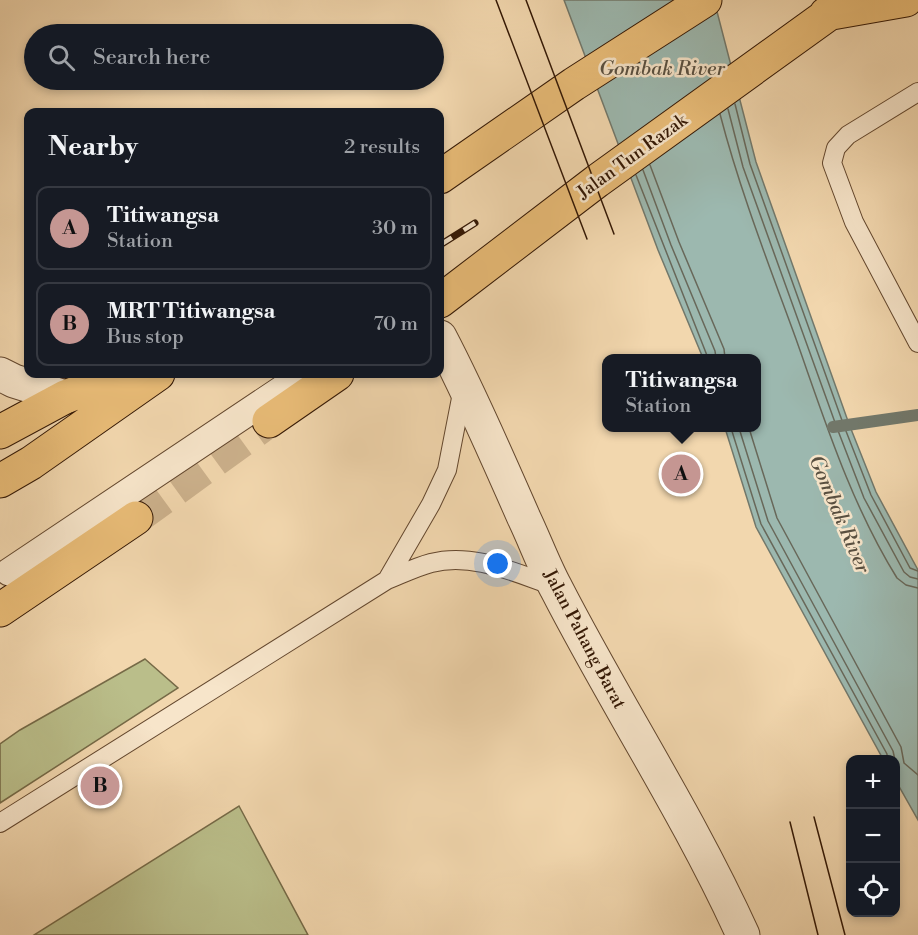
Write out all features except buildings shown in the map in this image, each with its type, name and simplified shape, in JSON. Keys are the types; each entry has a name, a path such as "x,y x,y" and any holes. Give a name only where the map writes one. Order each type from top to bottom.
{"main road":[{"path":"574,84 669,0"},
{"path":"444,174 574,84 705,0"},
{"name":"Jalan Tun Razak","path":"444,298 597,181 837,7 906,0"},
{"path":"0,432 65,398 117,378"},
{"path":"0,481 31,463 152,378"},
{"path":"269,421 331,378"},
{"path":"0,610 136,518"}],"street":[{"name":"Jalan Pahang Barat","path":"444,345 464,383 554,586 604,678 678,804 716,876 743,935"},
{"path":"0,374 65,398"},
{"path":"9,572 299,378"}],"lane":[{"path":"918,92 848,135 836,148 832,163 855,222 918,343"},
{"path":"387,580 431,504 447,470 464,383"},
{"path":"0,823 387,580 432,563 455,560 478,561 554,586"}],"green space":[{"path":"145,659 178,688 0,803 0,744 20,730"},
{"path":"239,806 308,935 34,935"}],"water":[{"name":"Gombak River","path":"564,0 714,0 756,162 849,424 876,492 918,570 918,820 900,788 900,755 881,755 756,527 726,432 761,432 761,354 701,354 658,250"}],"waterway":[{"path":"833,427 918,415"}],"tunnel":[{"path":"136,518 269,421"}],"tram line":[{"path":"496,0 587,239"},
{"path":"526,0 614,234"},
{"path":"814,817 845,935"},
{"path":"790,822 818,935"}],"railway":[{"path":"444,242 475,223"}],"place":[{"name":"Titiwangsa","path":"681,474"},
{"name":"MRT Titiwangsa","path":"100,786"}]}
